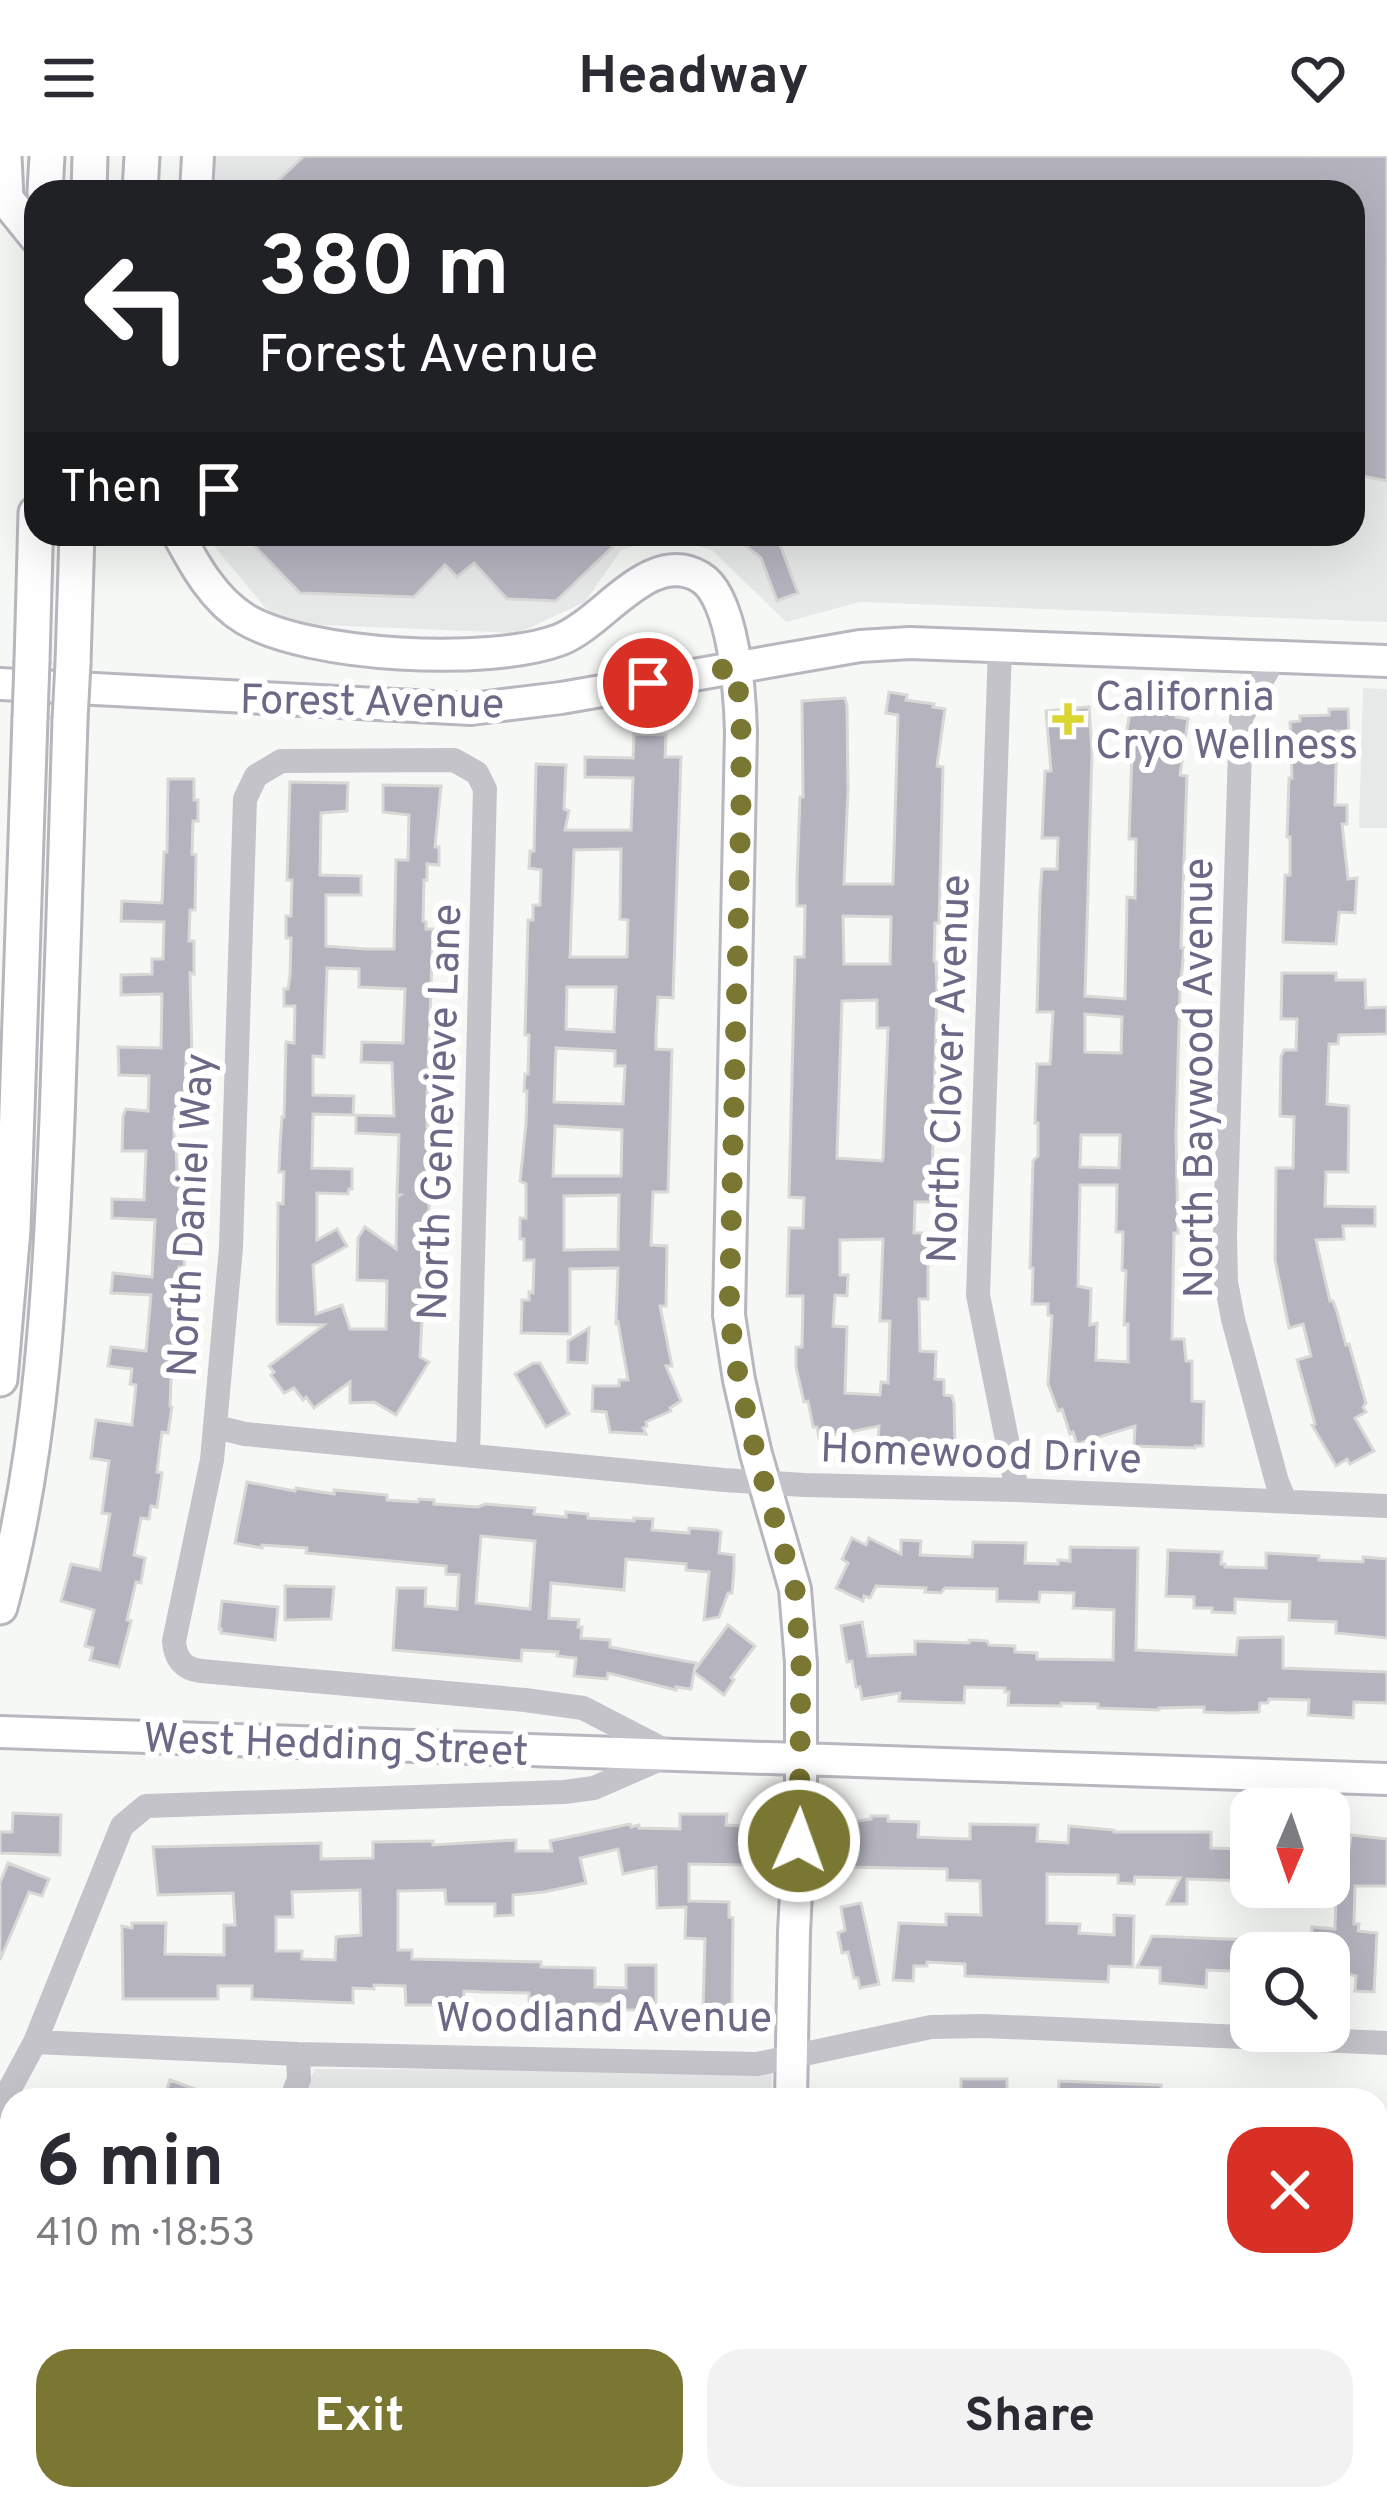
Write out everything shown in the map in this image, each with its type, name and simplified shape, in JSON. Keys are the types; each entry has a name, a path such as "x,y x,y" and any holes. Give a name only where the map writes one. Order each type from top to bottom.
{"highway":[{"path":"4,156 6,199 24,221"},
{"path":"0,1378 13,1230 35,546"},
{"path":"0,1607 22,1511 43,1358 52,1234 77,551"}],"main road":[{"path":"185,546 224,604 247,620 314,644 434,655 501,652 562,639 640,582 676,569 700,577 721,602 741,710 729,1315 739,1381 795,1589 801,1663 791,2088"},
{"name":"Forest Avenue","path":"0,684 471,709 860,646 1387,661"},
{"name":"West Hedding Street","path":"0,1732 1387,1779"}],"street":[{"name":"North Clover Avenue","path":"1000,647 978,1294 1017,1490"},
{"name":"North Baywood Avenue","path":"1275,657 1241,718 1225,1234 1233,1319 1285,1502"},
{"name":"North Genevieve Lane","path":"256,776 281,760 454,760 482,780 486,798 468,1455"},
{"name":"North Daniel Way","path":"177,1657 174,1641 216,1427 231,1247 245,799 256,776"},
{"name":"Homewood Drive","path":"216,1427 245,1434 765,1482 1387,1506"},
{"name":"West Hedding Street","path":"177,1657 200,1671 584,1708 672,1754"},
{"name":"West Hedding Street","path":"35,2042 122,1826 146,1806 564,1792 594,1788 672,1754"},
{"name":"Woodland Avenue","path":"35,2042 298,2054 757,2064 931,2027 1387,2043"},
{"path":"10,2088 35,2042"},
{"path":"296,2088 298,2054"}],"shaded area":[{"path":"205,156 1387,156 1387,622 860,602 786,622 712,550 698,546 1365,546 1365,180 204,180"},
{"path":"214,546 635,546 621,550 585,602 518,633 278,623"},
{"path":"1363,688 1387,689 1387,828 1359,828"},
{"path":"315,2069 772,2071 771,2088 307,2088"}],"building":[{"path":"304,156 1387,156 1387,481 1365,476 1365,180 279,180"},
{"path":"255,546 613,546 556,601 507,599 474,563 457,577 445,565 414,597 300,593"},
{"path":"746,546 781,546 798,593 777,601 761,558"},
{"path":"889,692 945,709 937,766 943,767 939,923 935,923 932,1176 930,1202 915,1202 914,1233 927,1233 928,1240 928,1299 919,1299 920,1351 936,1352 935,1379 944,1380 944,1395 952,1396 954,1403 955,1445 878,1441 879,1426 819,1438 796,1367 796,1347 802,1347 803,1296 787,1296 789,1228 803,1228 804,1198 789,1197 795,957 804,957 805,906 797,906 802,701 845,698 847,706 844,884 893,884 898,715 886,713","holes":["843,916 891,917 890,964 844,964","877,1000 877,1028 888,1028 882,1161 837,1158 842,1001","883,1239 880,1321 890,1321 888,1383 881,1382 880,1395 845,1393 847,1327 833,1326 835,1295 847,1296 848,1275 840,1275 840,1240"]},
{"path":"1132,700 1188,719 1180,775 1187,776 1172,1339 1184,1339 1186,1361 1192,1361 1192,1401 1204,1402 1203,1446 1195,1448 1134,1446 1135,1426 1077,1444 1048,1384 1052,1316 1048,1304 1032,1304 1037,1064 1050,1064 1053,1012 1037,1012 1040,895 1042,869 1057,869 1058,838 1042,838 1045,771 1051,771 1046,711 1089,707 1092,752 1085,996 1125,999 1127,897 1135,898 1136,839 1129,839 1132,753 1123,753","holes":["1085,1014 1122,1017 1121,1053 1085,1052","1081,1135 1120,1135 1119,1168 1080,1167","1080,1185 1117,1185 1116,1232 1123,1232 1128,1362 1096,1360 1091,1289 1078,1286"]},
{"path":"1329,709 1348,709 1349,731 1337,731 1335,805 1347,805 1347,824 1342,824 1348,879 1357,878 1355,913 1339,912 1336,944 1283,942 1285,875 1290,875 1290,722 1300,721 1300,716 1329,715"},
{"path":"634,734 666,735 665,757 681,757 673,998 658,997 656,1037 656,1049 672,1050 668,1192 653,1192 651,1245 667,1246 666,1306 660,1306 672,1366 666,1366 681,1401 646,1422 646,1434 610,1432 606,1412 592,1411 593,1386 619,1386 619,1380 628,1380 616,1323 618,1268 570,1269 570,1334 521,1333 522,1300 529,1300 529,1292 533,1293 534,1260 524,1260 524,1239 520,1239 520,1218 526,1218 526,1184 520,1181 528,1074 528,920 533,920 533,905 540,905 541,870 529,868 530,851 534,851 536,764 566,765 564,809 569,811 565,830 631,830 633,778 585,777 585,757 633,758","holes":["621,849 620,919 628,920 627,957 570,957 574,850","567,987 616,987 614,1032 566,1029","556,1048 615,1051 615,1066 625,1066 623,1104 554,1102","555,1126 622,1130 621,1176 553,1176","619,1195 618,1249 564,1250 564,1196"]},
{"path":"168,779 194,779 194,800 198,800 192,854 196,855 195,910 190,910 189,941 194,941 192,1059 186,1061 185,1110 179,1109 174,1117 177,1173 188,1174 181,1239 184,1267 179,1267 172,1407 168,1433 162,1432 157,1507 151,1506 149,1519 141,1518 134,1555 145,1558 119,1667 90,1660 93,1648 85,1646 94,1610 61,1601 71,1564 100,1570 110,1514 102,1513 109,1461 91,1458 96,1420 132,1425 136,1385 130,1384 132,1369 108,1366 111,1347 146,1351 151,1295 111,1293 113,1273 152,1277 155,1220 112,1218 112,1199 144,1200 146,1151 122,1151 123,1116 126,1109 148,1111 149,1076 119,1075 118,1047 161,1048 162,994 121,995 121,975 152,974 152,959 163,959 164,922 121,921 122,901 162,903"},
{"path":"290,782 348,783 347,811 321,813 320,875 361,876 361,895 326,895 326,946 394,949 396,860 408,860 409,815 383,812 383,785 441,786 435,847 439,847 439,865 427,864 423,921 426,929 433,929 428,1250 422,1250 426,1320 422,1320 420,1357 429,1362 396,1415 374,1402 350,1403 350,1382 314,1408 294,1388 284,1393 269,1366 324,1325 278,1324 277,1319 278,1203 283,1204 284,1172 279,1172 280,1145 286,1042 294,1043 295,1006 284,1006 291,938 286,938 286,916 291,916 292,880 287,880","holes":["327,968 359,969 359,987 405,989 403,1043 362,1042 361,1062 392,1063 394,1116 356,1115 356,1133 399,1135 396,1249 365,1227 358,1238 357,1280 387,1281 386,1329 350,1329 342,1305 316,1314 313,1265 347,1246 337,1229 317,1240 317,1193 348,1194 352,1169 312,1168 313,1114 353,1115 354,1096 313,1095 313,1056 324,1057"]},
{"path":"1282,973 1336,973 1336,980 1365,980 1366,1008 1387,1007 1387,1034 1339,1035 1338,1044 1329,1044 1327,1104 1349,1106 1348,1172 1326,1172 1325,1206 1375,1207 1375,1226 1343,1226 1344,1239 1316,1240 1330,1301 1349,1344 1366,1403 1366,1412 1355,1418 1374,1451 1336,1466 1312,1425 1297,1360 1311,1356 1303,1324 1289,1328 1275,1260 1276,1168 1293,1168 1294,1117 1280,1116 1281,1057 1284,1050 1296,1050 1297,1019 1281,1019"},
{"path":"589,1328 587,1363 568,1362 568,1341"},
{"path":"540,1363 569,1414 546,1427 515,1374"},
{"path":"247,1482 295,1491 387,1495 387,1500 535,1508 534,1514 566,1517 566,1512 588,1514 588,1518 653,1519 652,1530 717,1530 721,1532 719,1553 734,1555 732,1593 719,1617 704,1620 709,1572 686,1570 686,1564 626,1559 624,1590 551,1583 549,1618 579,1620 581,1638 610,1640 610,1647 696,1663 694,1671 728,1625 755,1646 724,1695 694,1672 691,1689 676,1690 608,1673 607,1679 574,1676 576,1658 557,1656 558,1652 522,1650 521,1661 393,1650 397,1588 426,1588 425,1606 457,1609 459,1575 446,1574 446,1566 235,1543","holes":["481,1536 535,1541 530,1609 476,1603"]},
{"path":"852,1538 866,1545 869,1538 901,1554 901,1540 921,1541 920,1555 972,1557 973,1542 1026,1543 1025,1563 1070,1561 1070,1547 1138,1548 1136,1650 1236,1655 1238,1638 1283,1637 1283,1668 1387,1672 1387,1703 1354,1702 1353,1718 1308,1715 1309,1700 1269,1699 1260,1703 1259,1712 1230,1713 1204,1712 1204,1707 1008,1705 1005,1688 965,1687 964,1703 899,1701 900,1693 862,1699 852,1661 847,1662 841,1626 862,1622 868,1656 915,1654 915,1641 969,1640 1015,1646 1015,1652 1037,1653 1037,1659 1113,1660 1114,1610 1073,1608 1074,1593 1040,1592 1039,1602 997,1601 997,1589 945,1588 941,1593 876,1586 863,1601 836,1588 848,1563 842,1559"},
{"path":"1168,1550 1222,1552 1225,1567 1266,1568 1266,1553 1319,1556 1319,1560 1387,1559 1387,1638 1336,1633 1336,1622 1289,1620 1290,1602 1235,1599 1235,1613 1194,1608 1194,1597 1166,1596"},
{"path":"285,1586 334,1587 331,1619 285,1620"},
{"path":"222,1601 278,1607 275,1640 221,1633"},
{"path":"13,1813 61,1815 60,1855 0,1853 0,1832 12,1832"},
{"path":"680,1814 727,1814 726,1825 748,1830 747,1865 689,1864 689,1901 729,1902 732,2009 703,2008 705,1939 685,1938 686,1907 657,1908 656,1867 623,1874 618,1849 580,1858 586,1883 513,1895 513,1915 495,1916 495,1904 446,1904 445,1890 398,1891 398,1950 412,1950 412,1959 595,1968 595,1987 626,1988 626,1965 656,1965 656,2003 640,2003 640,2010 610,2010 610,2004 529,2007 529,1993 464,1991 463,2005 406,2005 405,1986 374,1985 374,1989 353,1988 353,2003 252,1999 252,1986 218,1986 218,1999 123,1999 122,1926 166,1923 165,1954 224,1955 224,1925 235,1925 233,1893 158,1895 153,1847 321,1843 321,1859 373,1858 373,1842 433,1841 433,1845 516,1840 516,1851 552,1851 550,1841 630,1824 680,1829","holes":["360,1890 361,1935 336,1937 335,1960 302,1959 302,1951 276,1951 276,1917 293,1917 292,1892"]},
{"path":"888,1816 888,1821 919,1822 918,1837 939,1838 970,1839 970,1824 1038,1825 1037,1841 1068,1843 1069,1826 1114,1832 1211,1832 1211,1848 1230,1848 1230,1880 1187,1879 1187,1904 1167,1904 1180,1878 1135,1877 1134,1884 1118,1883 1118,1875 1047,1874 1047,1923 1080,1924 1079,1933 1114,1935 1114,1915 1134,1916 1133,1967 1109,1966 1108,1982 965,1976 965,1964 927,1962 927,1966 914,1966 913,1981 893,1980 899,1923 946,1925 946,1914 981,1915 980,1881 947,1880 947,1869 843,1867 847,1823"},
{"path":"1351,1835 1387,1839 1387,1886 1355,1886 1354,1924 1359,1924 1358,1931 1377,1933 1374,1992 1355,1991 1356,1976 1350,1975 1350,1932 1312,1932 1312,1927 1335,1929 1336,1908 1350,1908"},
{"path":"8,1863 49,1879 42,1896 29,1892 0,1960 0,1883"},
{"path":"861,1903 879,1984 860,1988 848,1952 842,1953 838,1933 845,1930 841,1907"},
{"path":"1152,1936 1230,1939 1230,1971 1207,1970 1206,1987 1160,1983 1160,1968 1137,1967"},
{"path":"961,2079 1007,2079 1007,2088 961,2088"},
{"path":"170,2080 192,2088 167,2088"},
{"path":"1059,2081 1161,2085 1161,2088 1059,2088"}],"place":[{"name":"California Cryo Wellness","path":"1068,719"}],"route":[{"path":"648,683 735,667 741,710 729,1315 756,1454 795,1589 801,1663 799,1841"}]}
